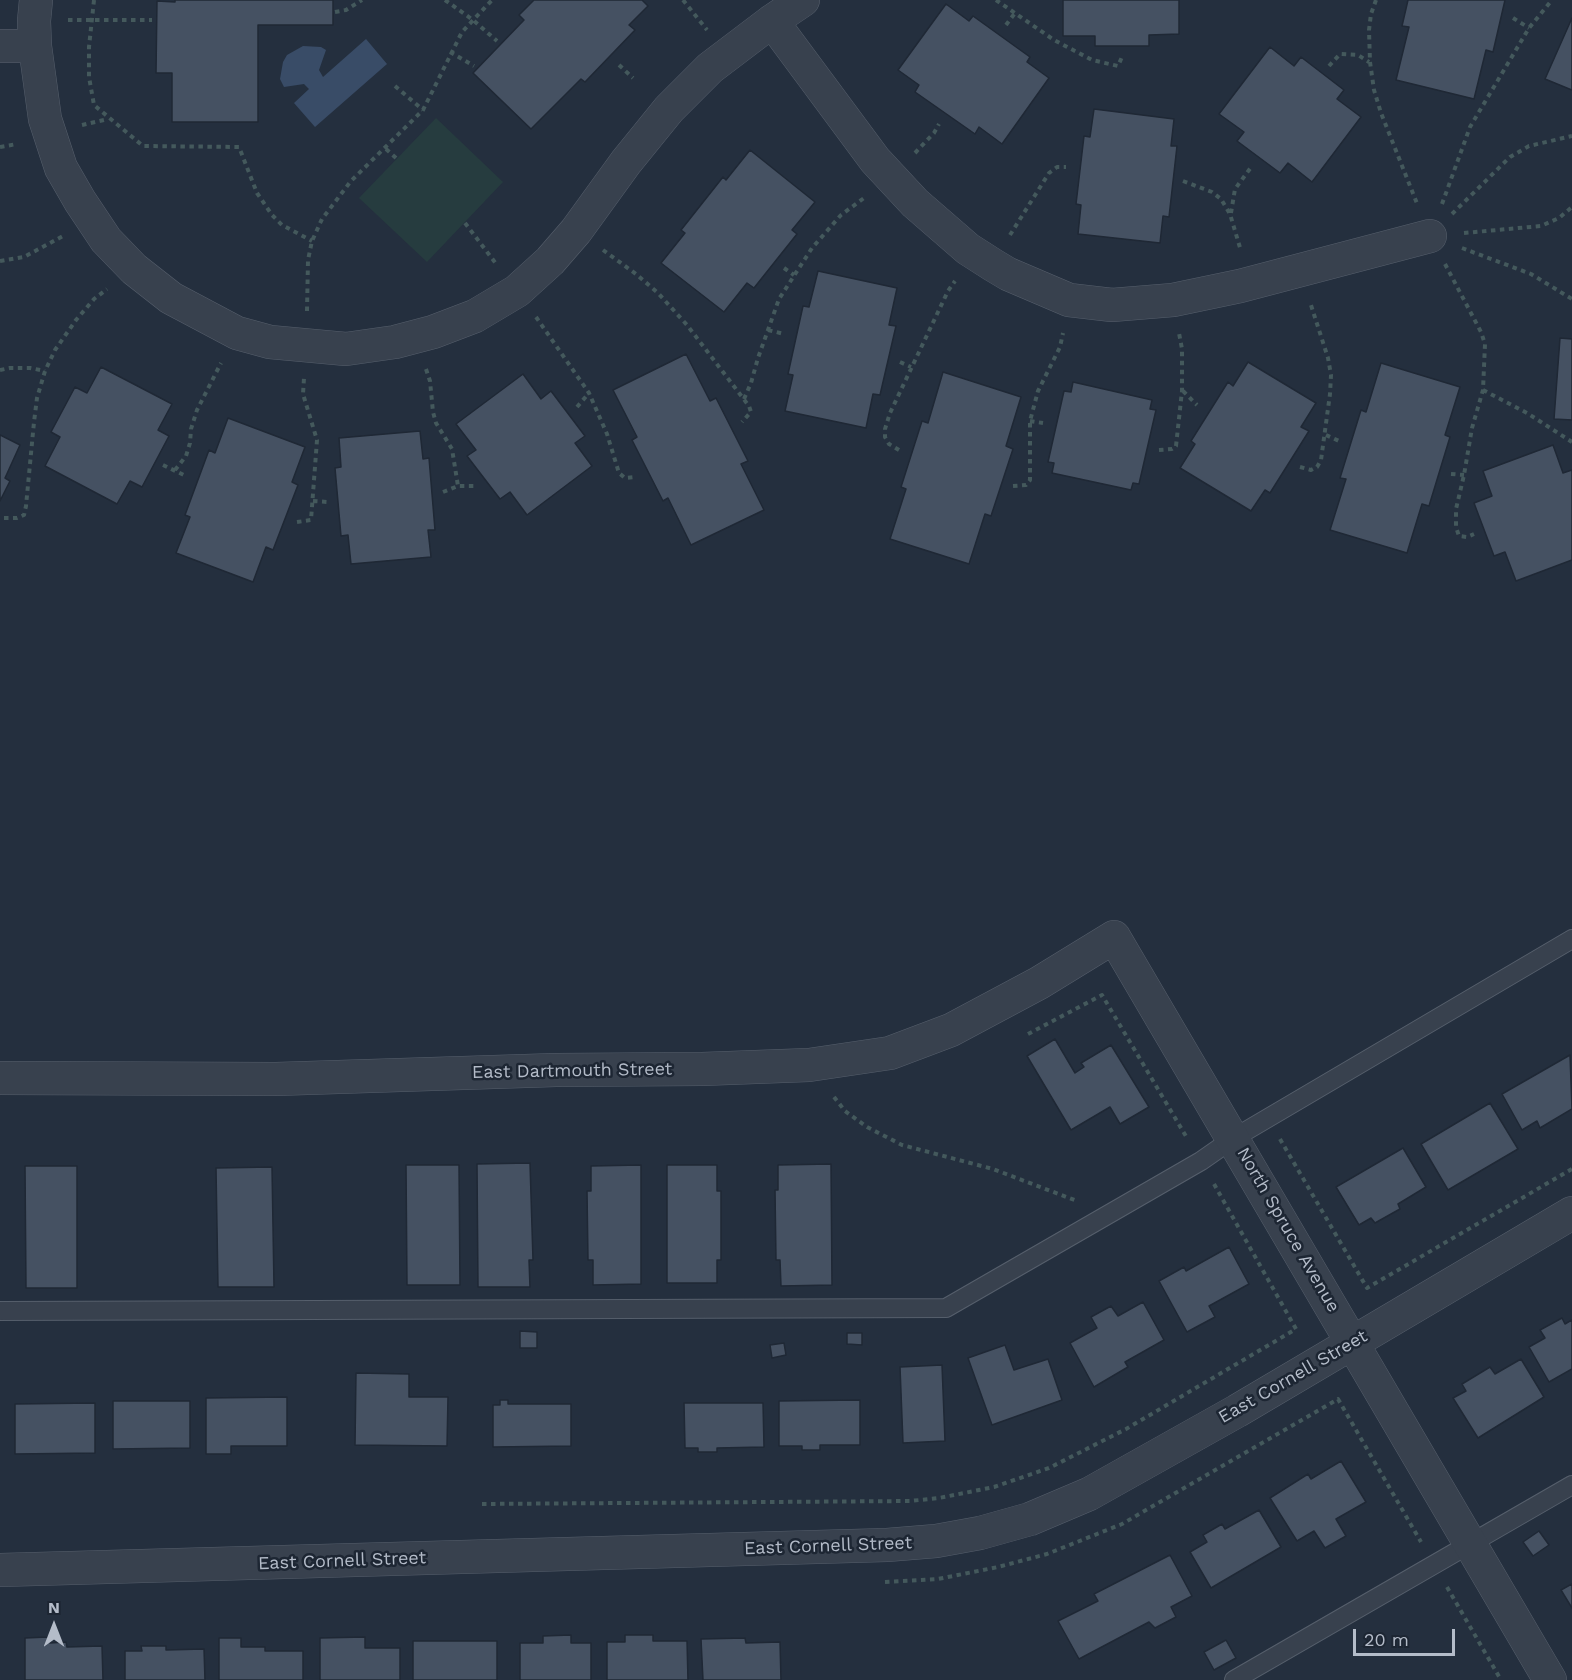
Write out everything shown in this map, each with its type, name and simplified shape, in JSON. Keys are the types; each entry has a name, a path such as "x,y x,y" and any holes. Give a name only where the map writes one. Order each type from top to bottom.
{"street":[{"path":"0,46 35,22 45,119 61,168 106,240 134,269 171,298 237,333 270,342 346,349 395,342 433,332 475,316 517,291 550,261 576,231 626,162 669,109 710,68 803,0"},
{"path":"772,21 875,160 915,203 984,259 1008,274 1069,300 1112,305 1173,300 1430,236"},
{"name":"East Dartmouth Street","path":"0,1077 276,1079 809,1065 890,1053 951,1030 1039,983 1114,937"},
{"name":"North Spruce Avenue","path":"1114,937 1550,1680"},
{"name":"East Cornell Street","path":"0,1570 863,1546 936,1541 980,1533 1030,1519 1089,1494 1572,1213"}],"lane":[{"path":"0,1311 946,1308 1201,1161 1234,1138 1572,939"},
{"path":"1234,1680 1572,1485"}],"path":[{"path":"94,0 90,20 89,77 94,105 143,147 239,147 257,193 272,215 282,225 312,241"},
{"path":"335,12 346,10 362,0"},
{"path":"445,0 497,41"},
{"path":"297,522 311,520 317,440 303,394 308,346 306,277 312,241 322,219 351,181 423,110 462,32 492,0"},
{"path":"996,0 1054,40 1092,60 1118,66 1122,57"},
{"path":"1376,0 1371,14 1370,62 1374,90 1381,113 1430,236 1481,332 1486,356 1483,390 1472,428 1456,509 1456,527 1459,536 1467,537 1474,534"},
{"path":"1430,236 1470,127 1528,28 1552,0"},
{"path":"1006,25 1015,13"},
{"path":"1513,18 1528,28"},
{"path":"35,22 152,20"},
{"path":"450,52 474,66"},
{"path":"1329,66 1340,54 1347,53 1358,55 1370,62"},
{"path":"619,64 633,78"},
{"path":"395,86 423,110"},
{"path":"1430,236 1510,157 1528,146 1572,136"},
{"path":"386,149 396,158"},
{"path":"1183,181 1212,192 1221,199 1230,214 1235,189 1252,166"},
{"path":"899,450 885,437 885,429 911,367 948,291 984,259 1049,173 1057,167 1066,167"},
{"path":"744,399 779,299 794,275 826,231 841,215 890,176"},
{"path":"1430,236 1541,226 1558,218 1572,207"},
{"path":"0,261 24,257 37,251 91,218"},
{"path":"465,223 517,291 589,393 608,435 619,473 625,478 636,477"},
{"path":"576,231 628,268 658,293 687,325 744,399 751,412 742,422"},
{"path":"1430,236 1531,274 1572,299"},
{"path":"784,268 794,275"},
{"path":"4,518 17,518 24,515 37,398 45,371 63,338 94,299 134,269"},
{"path":"1300,270 1322,338 1331,375 1326,435 1321,460 1317,467 1311,470 1300,467"},
{"path":"1013,486 1026,484 1030,480 1030,421 1038,391 1060,347 1069,300"},
{"path":"1160,450 1172,449 1176,446 1182,391 1182,349 1173,300"},
{"path":"768,330 784,334"},
{"path":"175,470 186,456 197,410 237,333"},
{"path":"416,337 430,381 430,397 436,423 452,449 458,486"},
{"path":"900,362 911,367"},
{"path":"0,370 30,368 45,371"},
{"path":"1483,390 1527,413 1572,442"},
{"path":"1182,391 1197,405"},
{"path":"577,407 589,393"},
{"path":"1030,421 1043,423"},
{"path":"1326,435 1339,441"},
{"path":"163,465 186,476"},
{"path":"1451,474 1464,476"},
{"path":"443,492 458,486 474,486"},
{"path":"313,501 328,502"},
{"path":"482,1504 910,1501 939,1498 994,1487 1049,1467 1126,1429 1296,1329 1201,1161 1102,994 1028,1034"},
{"path":"809,1065 845,1111 867,1127 902,1145 993,1169 1089,1206 1102,1218"},
{"path":"1268,1118 1367,1288 1572,1169"},
{"path":"1433,1564 1501,1680"}],"green space":[{"path":"436,118 503,182 427,262 359,198"}],"water":[{"path":"366,39 387,64 315,127 294,103 309,89 304,84 284,87 280,79 283,62 287,55 303,46 321,47 326,50 319,70 323,77"}],"building":[{"path":"175,0 333,0 333,25 258,25 258,122 172,122 172,73 156,73 157,1 175,2"},
{"path":"534,0 642,0 648,6 629,25 635,30 585,82 581,79 531,129 473,73 524,20 519,15"},
{"path":"1063,0 1179,0 1179,34 1149,35 1149,46 1095,46 1095,36 1063,36"},
{"path":"1408,0 1505,0 1493,52 1486,50 1474,99 1396,80 1409,27 1402,26"},
{"path":"946,4 969,21 973,16 1030,57 1027,62 1049,78 1002,144 979,127 975,134 915,92 919,85 898,70"},
{"path":"1572,18 1572,90 1545,79"},
{"path":"1270,47 1294,66 1301,57 1344,90 1337,99 1361,117 1312,182 1288,163 1280,173 1237,141 1244,132 1219,114"},
{"path":"1094,109 1174,119 1171,146 1177,146 1169,217 1163,216 1160,243 1078,234 1081,205 1076,204 1084,136 1090,137"},
{"path":"750,150 815,202 792,230 797,234 754,288 747,283 724,312 661,263 685,233 681,230 723,177 726,180"},
{"path":"818,271 897,288 889,325 896,326 880,395 873,394 866,428 785,411 793,375 788,374 803,306 809,307"},
{"path":"1560,338 1572,339 1572,420 1554,419"},
{"path":"686,354 710,401 716,398 748,461 741,464 764,510 691,545 668,498 663,501 632,440 637,437 613,390"},
{"path":"1248,362 1316,403 1301,427 1309,431 1270,493 1265,490 1251,511 1180,468 1195,444 1191,441 1228,382 1233,386"},
{"path":"1381,363 1460,387 1445,435 1450,437 1429,506 1422,504 1407,553 1330,530 1346,479 1340,478 1361,410 1366,412"},
{"path":"101,367 172,404 158,430 169,436 142,487 130,481 117,504 45,466 60,437 51,432 75,387 87,393"},
{"path":"943,372 1021,397 1006,446 1013,449 991,516 985,514 969,564 890,539 906,489 901,487 922,421 928,423"},
{"path":"523,374 541,399 551,391 585,436 575,443 592,466 527,515 510,492 500,499 467,456 476,450 456,424"},
{"path":"1073,382 1152,400 1150,409 1156,410 1139,484 1133,483 1131,490 1052,473 1054,463 1048,462 1064,391 1071,392"},
{"path":"228,418 305,447 292,482 298,485 273,550 266,547 253,582 176,553 190,517 185,515 209,450 215,453"},
{"path":"420,431 423,459 429,458 435,530 428,530 431,557 351,564 348,535 341,536 335,468 341,467 339,438"},
{"path":"0,435 20,445 5,478 10,481 0,501"},
{"path":"1553,445 1563,473 1572,470 1572,560 1516,581 1505,552 1494,556 1474,503 1492,496 1483,471"},
{"path":"1055,1039 1075,1073 1084,1067 1081,1063 1111,1045 1149,1107 1120,1124 1110,1107 1071,1130 1027,1056"},
{"path":"1570,1055 1572,1109 1540,1128 1537,1121 1522,1130 1502,1094"},
{"path":"1490,1103 1518,1149 1448,1190 1421,1144"},
{"path":"1403,1148 1426,1187 1398,1204 1400,1209 1375,1223 1371,1218 1359,1225 1336,1187"},
{"path":"530,1163 533,1260 529,1260 530,1287 478,1287 477,1164"},
{"path":"831,1164 832,1285 781,1286 780,1260 776,1260 775,1190 778,1190 778,1165"},
{"path":"406,1165 459,1165 460,1285 407,1285"},
{"path":"641,1165 641,1284 593,1285 593,1260 588,1260 587,1191 591,1191 591,1166"},
{"path":"667,1165 717,1165 717,1191 721,1191 721,1260 717,1260 717,1283 667,1283"},
{"path":"25,1166 77,1166 77,1288 26,1288"},
{"path":"272,1167 274,1287 218,1287 216,1168"},
{"path":"1229,1247 1249,1284 1209,1306 1215,1317 1187,1332 1159,1281 1184,1267 1186,1271"},
{"path":"1143,1302 1164,1340 1125,1362 1128,1367 1094,1387 1070,1343 1097,1328 1091,1317 1111,1306 1118,1316"},
{"path":"1562,1318 1565,1324 1572,1320 1572,1369 1549,1382 1529,1347 1545,1338 1540,1330"},
{"path":"520,1331 537,1332 537,1348 520,1348"},
{"path":"847,1333 862,1333 862,1345 847,1344"},
{"path":"784,1343 786,1355 772,1358 770,1345"},
{"path":"1005,1345 1014,1370 1048,1359 1062,1400 992,1425 968,1358"},
{"path":"1521,1359 1544,1397 1478,1438 1453,1398 1466,1391 1462,1384 1490,1367 1495,1374"},
{"path":"942,1365 945,1441 903,1443 900,1367"},
{"path":"356,1373 409,1374 409,1397 448,1397 447,1446 355,1445"},
{"path":"287,1397 287,1446 231,1446 231,1454 206,1454 206,1398"},
{"path":"500,1400 508,1400 508,1404 571,1404 571,1446 493,1447 493,1405 500,1405"},
{"path":"860,1400 860,1445 820,1445 820,1450 802,1450 802,1446 779,1446 779,1401"},
{"path":"113,1401 190,1401 190,1448 113,1449"},
{"path":"95,1403 95,1453 15,1454 15,1404"},
{"path":"684,1403 763,1403 764,1447 717,1448 717,1452 698,1452 698,1448 685,1448"},
{"path":"1341,1461 1366,1502 1336,1519 1346,1536 1325,1548 1314,1531 1297,1541 1270,1498 1308,1474 1311,1479"},
{"path":"1259,1510 1281,1547 1211,1588 1190,1552 1207,1542 1203,1535 1222,1524 1225,1529"},
{"path":"1539,1531 1549,1545 1533,1556 1523,1542"},
{"path":"1170,1555 1192,1596 1171,1607 1176,1617 1155,1628 1149,1622 1079,1659 1058,1621 1098,1601 1094,1594"},
{"path":"1572,1584 1572,1608 1561,1590"},
{"path":"571,1635 571,1643 591,1643 591,1680 520,1680 520,1643 543,1643 543,1636"},
{"path":"625,1635 653,1635 653,1641 687,1641 688,1680 607,1680 607,1642 625,1642"},
{"path":"48,1637 50,1643 66,1642 67,1647 102,1646 103,1680 25,1680 25,1638"},
{"path":"365,1637 365,1648 400,1648 400,1680 320,1680 320,1638"},
{"path":"219,1638 241,1638 241,1647 265,1647 265,1651 303,1651 303,1680 219,1680"},
{"path":"745,1638 746,1643 780,1642 781,1680 703,1680 701,1639"},
{"path":"1226,1640 1236,1658 1214,1670 1204,1652"},
{"path":"413,1641 497,1641 497,1680 413,1680"},
{"path":"141,1646 166,1646 166,1650 204,1649 205,1680 125,1680 125,1651 142,1651"}]}
